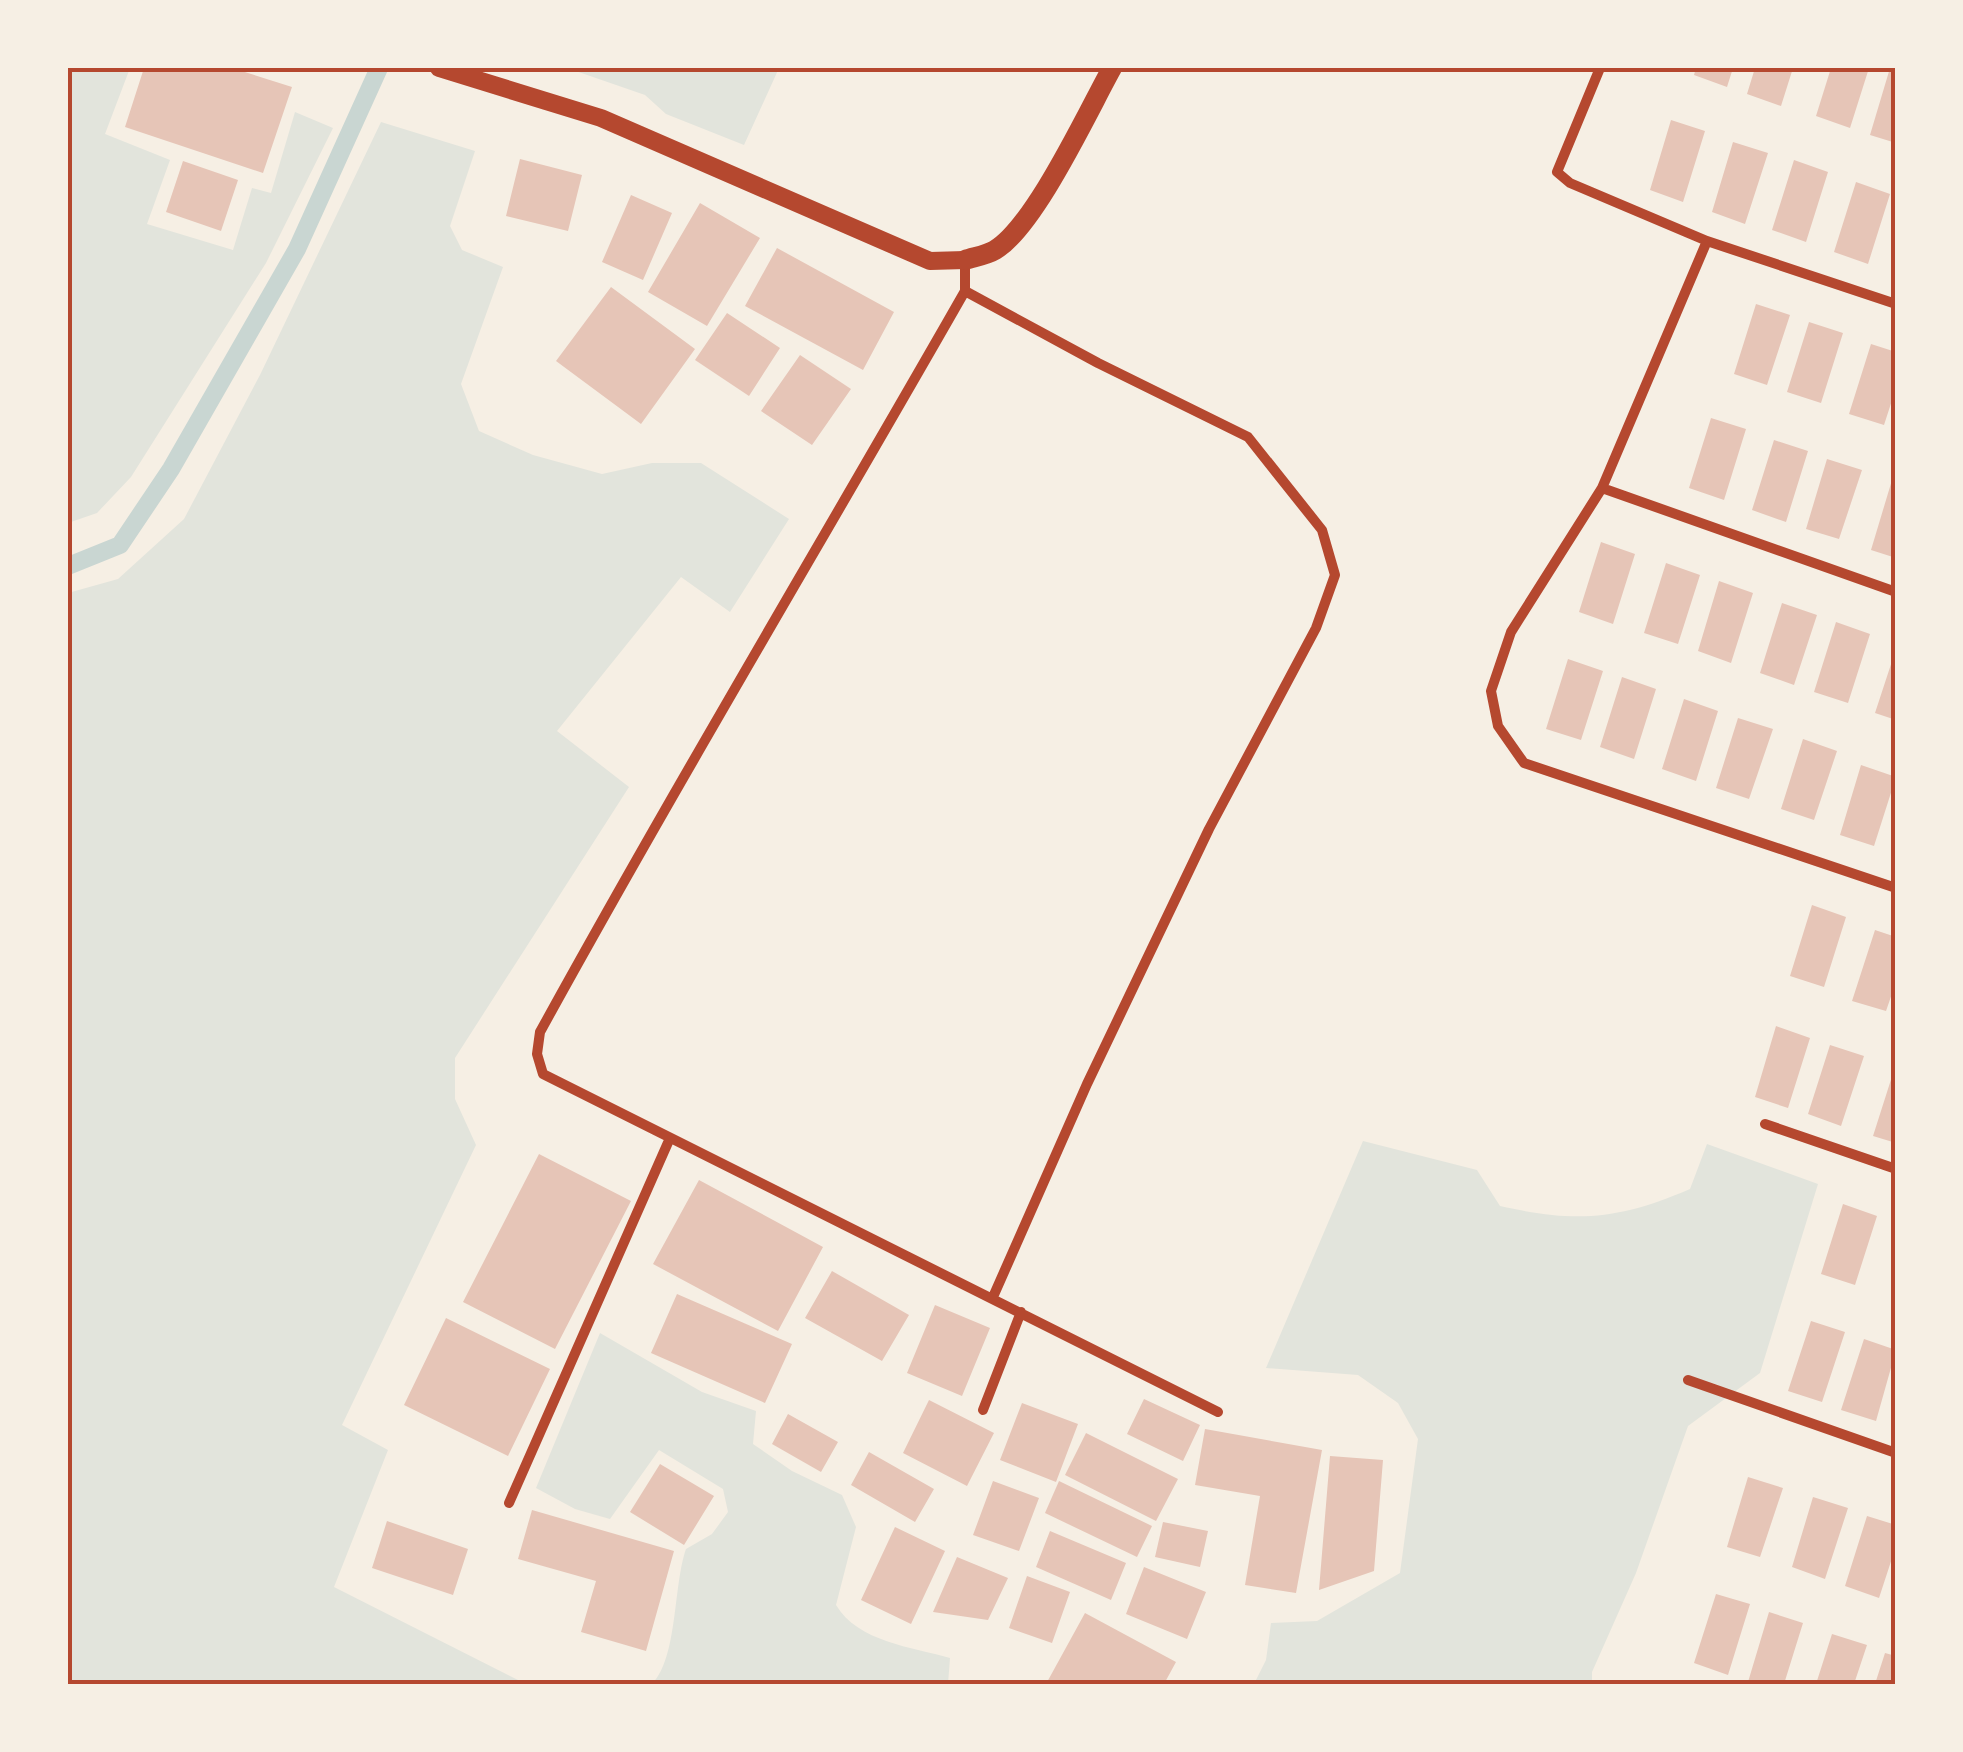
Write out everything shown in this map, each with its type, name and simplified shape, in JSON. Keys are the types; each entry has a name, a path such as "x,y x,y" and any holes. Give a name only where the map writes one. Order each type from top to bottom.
{"main road":[{"path":"965,260 995,250 1017,228 1112,68"}],"street":[{"path":"439,68 601,118 679,148 930,261 965,260 964,291 718,724 641,848 540,1032 537,1054 543,1074 1218,1412"},
{"path":"1600,68 1557,172 1570,183 1707,241 1896,304"},
{"path":"1707,241 1602,488 1512,632 1492,691 1498,726 1524,763 1896,888"},
{"path":"964,291 1248,437 1322,530 1335,575 1316,628 1209,829 1095,1067 993,1297"},
{"path":"1602,488 1896,592"},
{"path":"1765,1124 1896,1169"},
{"path":"508,1503 670,1138"},
{"path":"982,1410 1021,1312"},
{"path":"1688,1380 1896,1454"}],"shaded area":[{"path":"68,68 130,68 105,134 170,160 147,224 233,250 252,188 271,193 295,112 333,128 266,263 131,477 97,513 68,523"},
{"path":"567,68 779,68 744,145 666,114 645,95"},
{"path":"381,122 475,151 450,226 462,250 503,267 461,384 479,431 533,455 602,474 652,463 701,463 789,519 730,612 681,577 557,731 629,787 455,1058 455,1099 476,1145 342,1425 388,1450 334,1587 526,1684 68,1684 68,593 118,579 184,519 260,375"},
{"path":"1363,1141 1477,1170 1500,1206 1552,1215 1618,1212 1690,1189 1707,1144 1818,1184 1760,1373 1688,1426 1636,1573 1592,1672 1592,1684 1254,1684 1266,1660 1271,1623 1317,1621 1400,1573 1418,1439 1398,1403 1358,1375 1266,1368"},
{"path":"600,1333 702,1392 756,1411 753,1444 792,1471 842,1495 856,1527 836,1605 872,1635 950,1658 948,1684 652,1684 671,1639 686,1549 712,1534 728,1512 723,1489 659,1450 610,1519 575,1509 536,1488"}],"building":[{"path":"144,68 232,68 292,87 263,173 125,127"},
{"path":"1696,68 1733,68 1727,87 1694,75"},
{"path":"1755,68 1793,68 1781,106 1747,94"},
{"path":"1831,68 1869,68 1850,128 1816,116"},
{"path":"1890,68 1896,68 1896,143 1870,135"},
{"path":"1671,120 1705,131 1683,202 1650,190"},
{"path":"1733,142 1768,153 1745,224 1712,212"},
{"path":"520,159 582,175 568,231 506,216"},
{"path":"1794,160 1828,172 1806,242 1772,230"},
{"path":"183,161 238,180 221,231 166,212"},
{"path":"1856,182 1890,194 1868,264 1834,252"},
{"path":"631,195 672,213 643,280 602,262"},
{"path":"700,203 760,238 707,326 648,292"},
{"path":"777,248 894,312 863,370 745,306"},
{"path":"611,287 695,349 641,424 556,361"},
{"path":"1756,304 1790,315 1767,385 1734,374"},
{"path":"727,313 780,348 749,396 695,360"},
{"path":"1809,322 1843,333 1821,403 1787,392"},
{"path":"1871,344 1896,352 1896,388 1884,425 1849,414"},
{"path":"800,355 851,389 812,445 761,411"},
{"path":"1711,418 1746,429 1724,500 1689,488"},
{"path":"1774,440 1808,451 1786,522 1752,510"},
{"path":"1827,459 1862,470 1839,539 1806,529"},
{"path":"1892,480 1896,481 1896,558 1871,550"},
{"path":"1601,542 1635,554 1613,624 1579,612"},
{"path":"1666,563 1700,575 1678,644 1644,633"},
{"path":"1719,581 1753,593 1731,663 1698,651"},
{"path":"1782,603 1817,615 1794,685 1760,673"},
{"path":"1836,622 1870,634 1848,703 1814,692"},
{"path":"1896,652 1896,720 1875,713"},
{"path":"1568,659 1603,671 1581,740 1546,729"},
{"path":"1622,677 1656,689 1634,759 1600,747"},
{"path":"1684,699 1718,711 1696,781 1662,769"},
{"path":"1738,718 1773,729 1749,799 1716,788"},
{"path":"1803,739 1837,751 1814,820 1781,809"},
{"path":"1861,765 1896,777 1874,846 1840,835"},
{"path":"1812,905 1846,917 1824,987 1790,976"},
{"path":"1875,930 1896,937 1896,982 1886,1011 1852,1001"},
{"path":"1776,1026 1810,1038 1788,1108 1755,1097"},
{"path":"1830,1045 1864,1056 1841,1126 1808,1114"},
{"path":"1896,1067 1896,1143 1873,1136"},
{"path":"539,1154 631,1201 555,1349 463,1302"},
{"path":"699,1180 823,1247 778,1331 653,1264"},
{"path":"1843,1204 1877,1216 1855,1285 1821,1274"},
{"path":"832,1271 909,1315 882,1361 805,1318"},
{"path":"677,1294 792,1344 765,1403 651,1353"},
{"path":"935,1305 990,1328 962,1396 907,1373"},
{"path":"446,1318 550,1369 508,1456 404,1405"},
{"path":"1811,1321 1845,1332 1822,1402 1788,1391"},
{"path":"1864,1339 1896,1350 1876,1421 1841,1410"},
{"path":"1144,1399 1200,1425 1183,1461 1127,1434"},
{"path":"929,1400 994,1433 967,1486 903,1453"},
{"path":"1022,1403 1078,1424 1056,1482 1000,1460"},
{"path":"788,1414 838,1442 821,1472 772,1444"},
{"path":"1205,1429 1322,1450 1296,1593 1245,1585 1260,1496 1195,1485"},
{"path":"1086,1433 1178,1479 1156,1521 1065,1475"},
{"path":"869,1452 934,1489 915,1522 851,1485"},
{"path":"1330,1456 1383,1460 1374,1571 1319,1590"},
{"path":"660,1464 714,1496 684,1545 630,1512"},
{"path":"1748,1477 1783,1488 1760,1557 1727,1547"},
{"path":"993,1481 1039,1498 1019,1551 973,1535"},
{"path":"1059,1481 1152,1526 1137,1557 1045,1513"},
{"path":"1813,1497 1848,1508 1825,1579 1792,1567"},
{"path":"532,1510 674,1551 646,1651 581,1632 596,1581 518,1559"},
{"path":"1867,1516 1896,1525 1896,1546 1879,1598 1845,1586"},
{"path":"387,1521 468,1549 453,1595 372,1568"},
{"path":"1163,1522 1208,1531 1200,1567 1155,1557"},
{"path":"895,1527 945,1551 911,1624 861,1600"},
{"path":"1050,1531 1126,1563 1111,1600 1036,1567"},
{"path":"957,1557 1008,1578 988,1620 933,1612"},
{"path":"1144,1567 1206,1592 1187,1639 1126,1614"},
{"path":"1027,1576 1070,1592 1052,1643 1009,1628"},
{"path":"1716,1594 1750,1604 1728,1675 1694,1663"},
{"path":"1769,1612 1803,1623 1784,1684 1748,1682"},
{"path":"1085,1613 1176,1662 1164,1684 1046,1684"},
{"path":"1832,1634 1867,1645 1854,1684 1816,1684"},
{"path":"1885,1653 1896,1656 1896,1684 1875,1684"}],"waterway":[{"path":"68,566 120,545 171,469 297,249 379,68"}]}
